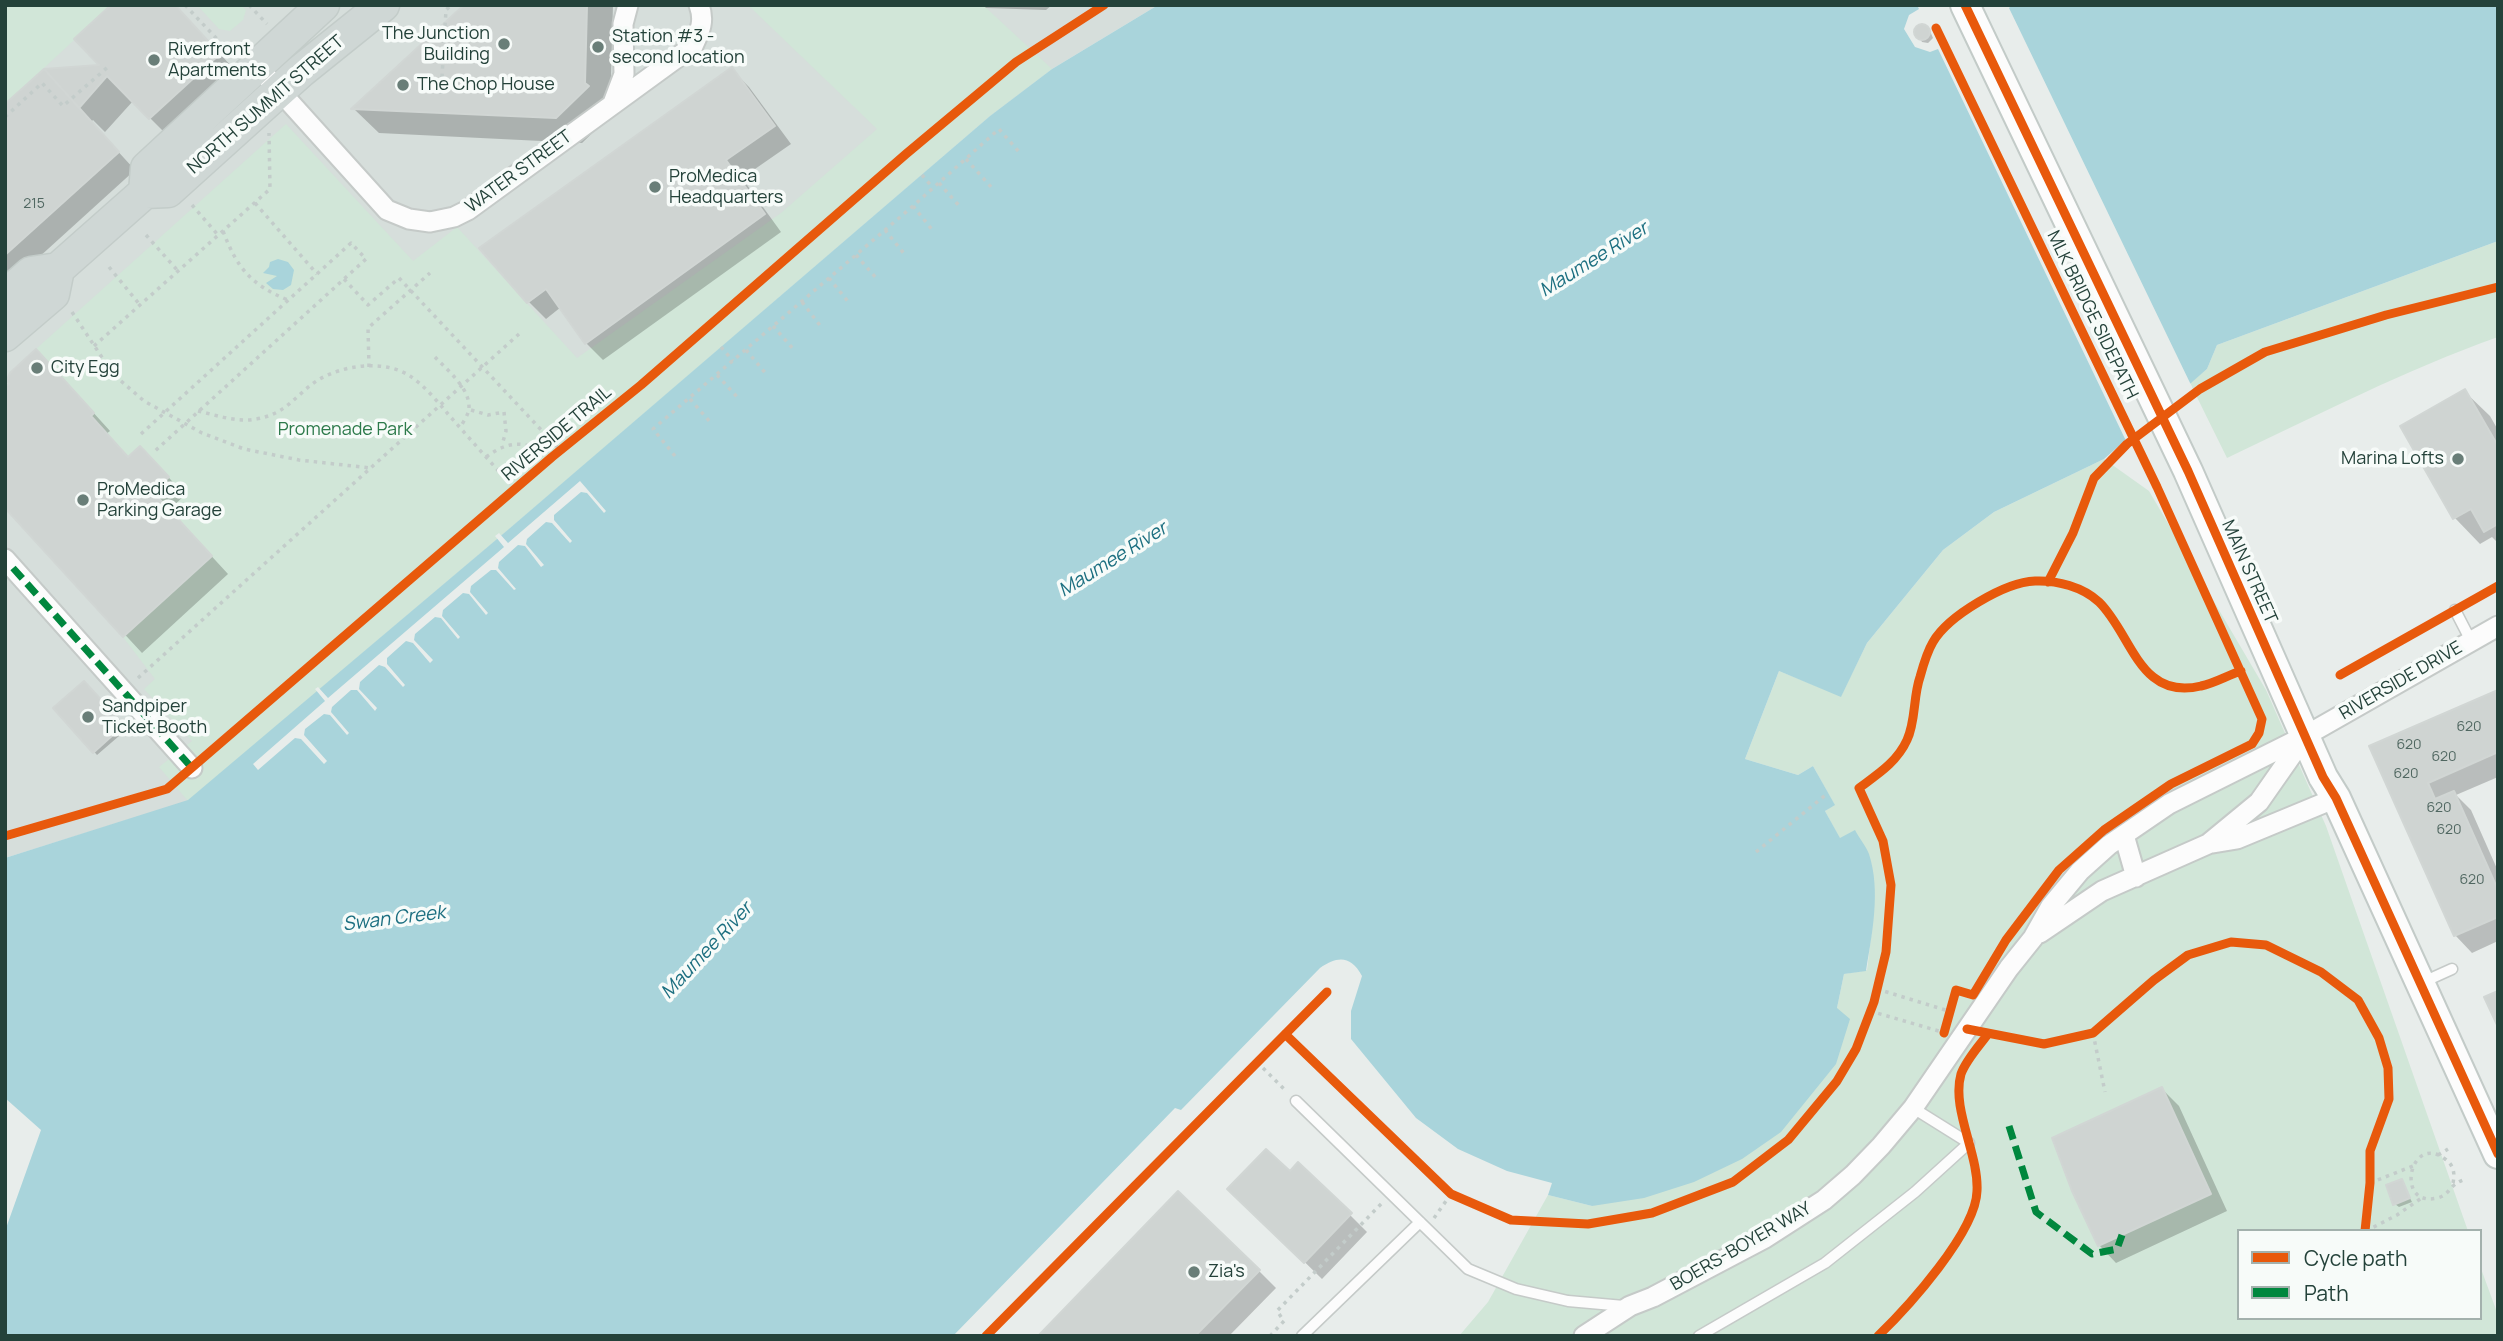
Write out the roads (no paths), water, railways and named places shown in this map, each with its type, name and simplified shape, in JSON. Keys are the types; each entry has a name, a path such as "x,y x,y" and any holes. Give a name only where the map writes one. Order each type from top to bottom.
{"main road":[{"name":"NORTH SUMMIT STREET","path":"145,192 148,168 246,61 323,5"},
{"name":"MAIN STREET","path":"1965,5 2188,471 2323,777 2336,798 2498,1153"},
{"name":"NORTH SUMMIT STREET","path":"5,296 31,273 58,269 145,192 168,191 370,8"},
{"name":"NORTH SUMMIT STREET","path":"5,335 53,294 58,269"}],"street":[{"path":"612,104 624,74 623,24 628,5"},
{"name":"WATER STREET","path":"279,90 387,209 418,221 441,221 468,210 693,46 701,29 702,15 699,5"},
{"path":"246,61 279,90"},
{"path":"8,567 192,768"},
{"name":"RIVERSIDE DRIVE","path":"2305,736 2498,626"},
{"name":"BOERS-BOYER WAY","path":"1584,1336 1630,1306 1653,1297 1765,1238 1824,1200 1881,1146 1913,1108 2009,968 2033,938 2052,906 2080,871 2109,845 2169,803 2305,736"},
{"name":"BOERS-BOYER WAY","path":"2033,938 2102,891 2208,844 2259,802 2305,736"},
{"path":"2208,844 2237,839 2336,798"},
{"path":"2124,835 2136,877"}],"lane":[{"path":"2455,610 2471,641"},
{"path":"2420,983 2452,969"},
{"path":"1296,1101 1468,1269 1516,1289 1568,1301 1630,1306"},
{"path":"1699,1336 1825,1263 1915,1192 1969,1143 1913,1108"},
{"path":"1302,1336 1423,1225"}],"water":[{"path":"1158,5 2498,5 2498,241 2217,345 2207,369 2104,459 1994,512 1943,550 1867,643 1841,697 1779,671 1745,759 1798,775 1813,766 1835,805 1825,811 1840,838 1855,830 1866,848 1873,868 1875,898 1866,971 1844,974 1837,1008 1850,1019 1836,1064 1781,1132 1742,1159 1694,1182 1644,1198 1592,1206 1548,1195 1552,1183 1507,1171 1458,1149 1416,1118 1351,1039 1351,1011 1362,976 1353,964 1338,960 1320,968 1181,1110 1175,1108 953,1336 5,1336 5,1231 41,1130 5,1098 5,858 188,800 990,116 1052,69"},
{"path":"278,259 288,262 294,270 291,285 283,290 273,289 266,283 277,276 263,273 270,262"}],"place":[{"name":"The Junction Building","path":"504,44"},
{"name":"Station #3 - second location","path":"598,47"},
{"name":"Riverfront Apartments","path":"154,60"},
{"name":"The Chop House","path":"403,85"},
{"name":"ProMedica Headquarters","path":"655,187"},
{"name":"City Egg","path":"37,368"},
{"name":"Marina Lofts","path":"2458,459"},
{"name":"ProMedica Parking Garage","path":"83,500"},
{"name":"Sandpiper Ticket Booth","path":"88,717"},
{"name":"Zia's","path":"1194,1272"}],"water label":[{"name":"Maumee River","path":"1594,260"},
{"name":"Maumee River","path":"1113,560"},
{"name":"Swan Creek","path":"394,919"},
{"name":"Maumee River","path":"707,951"}],"park label":[{"name":"Promenade Park","path":"345,430"}]}
